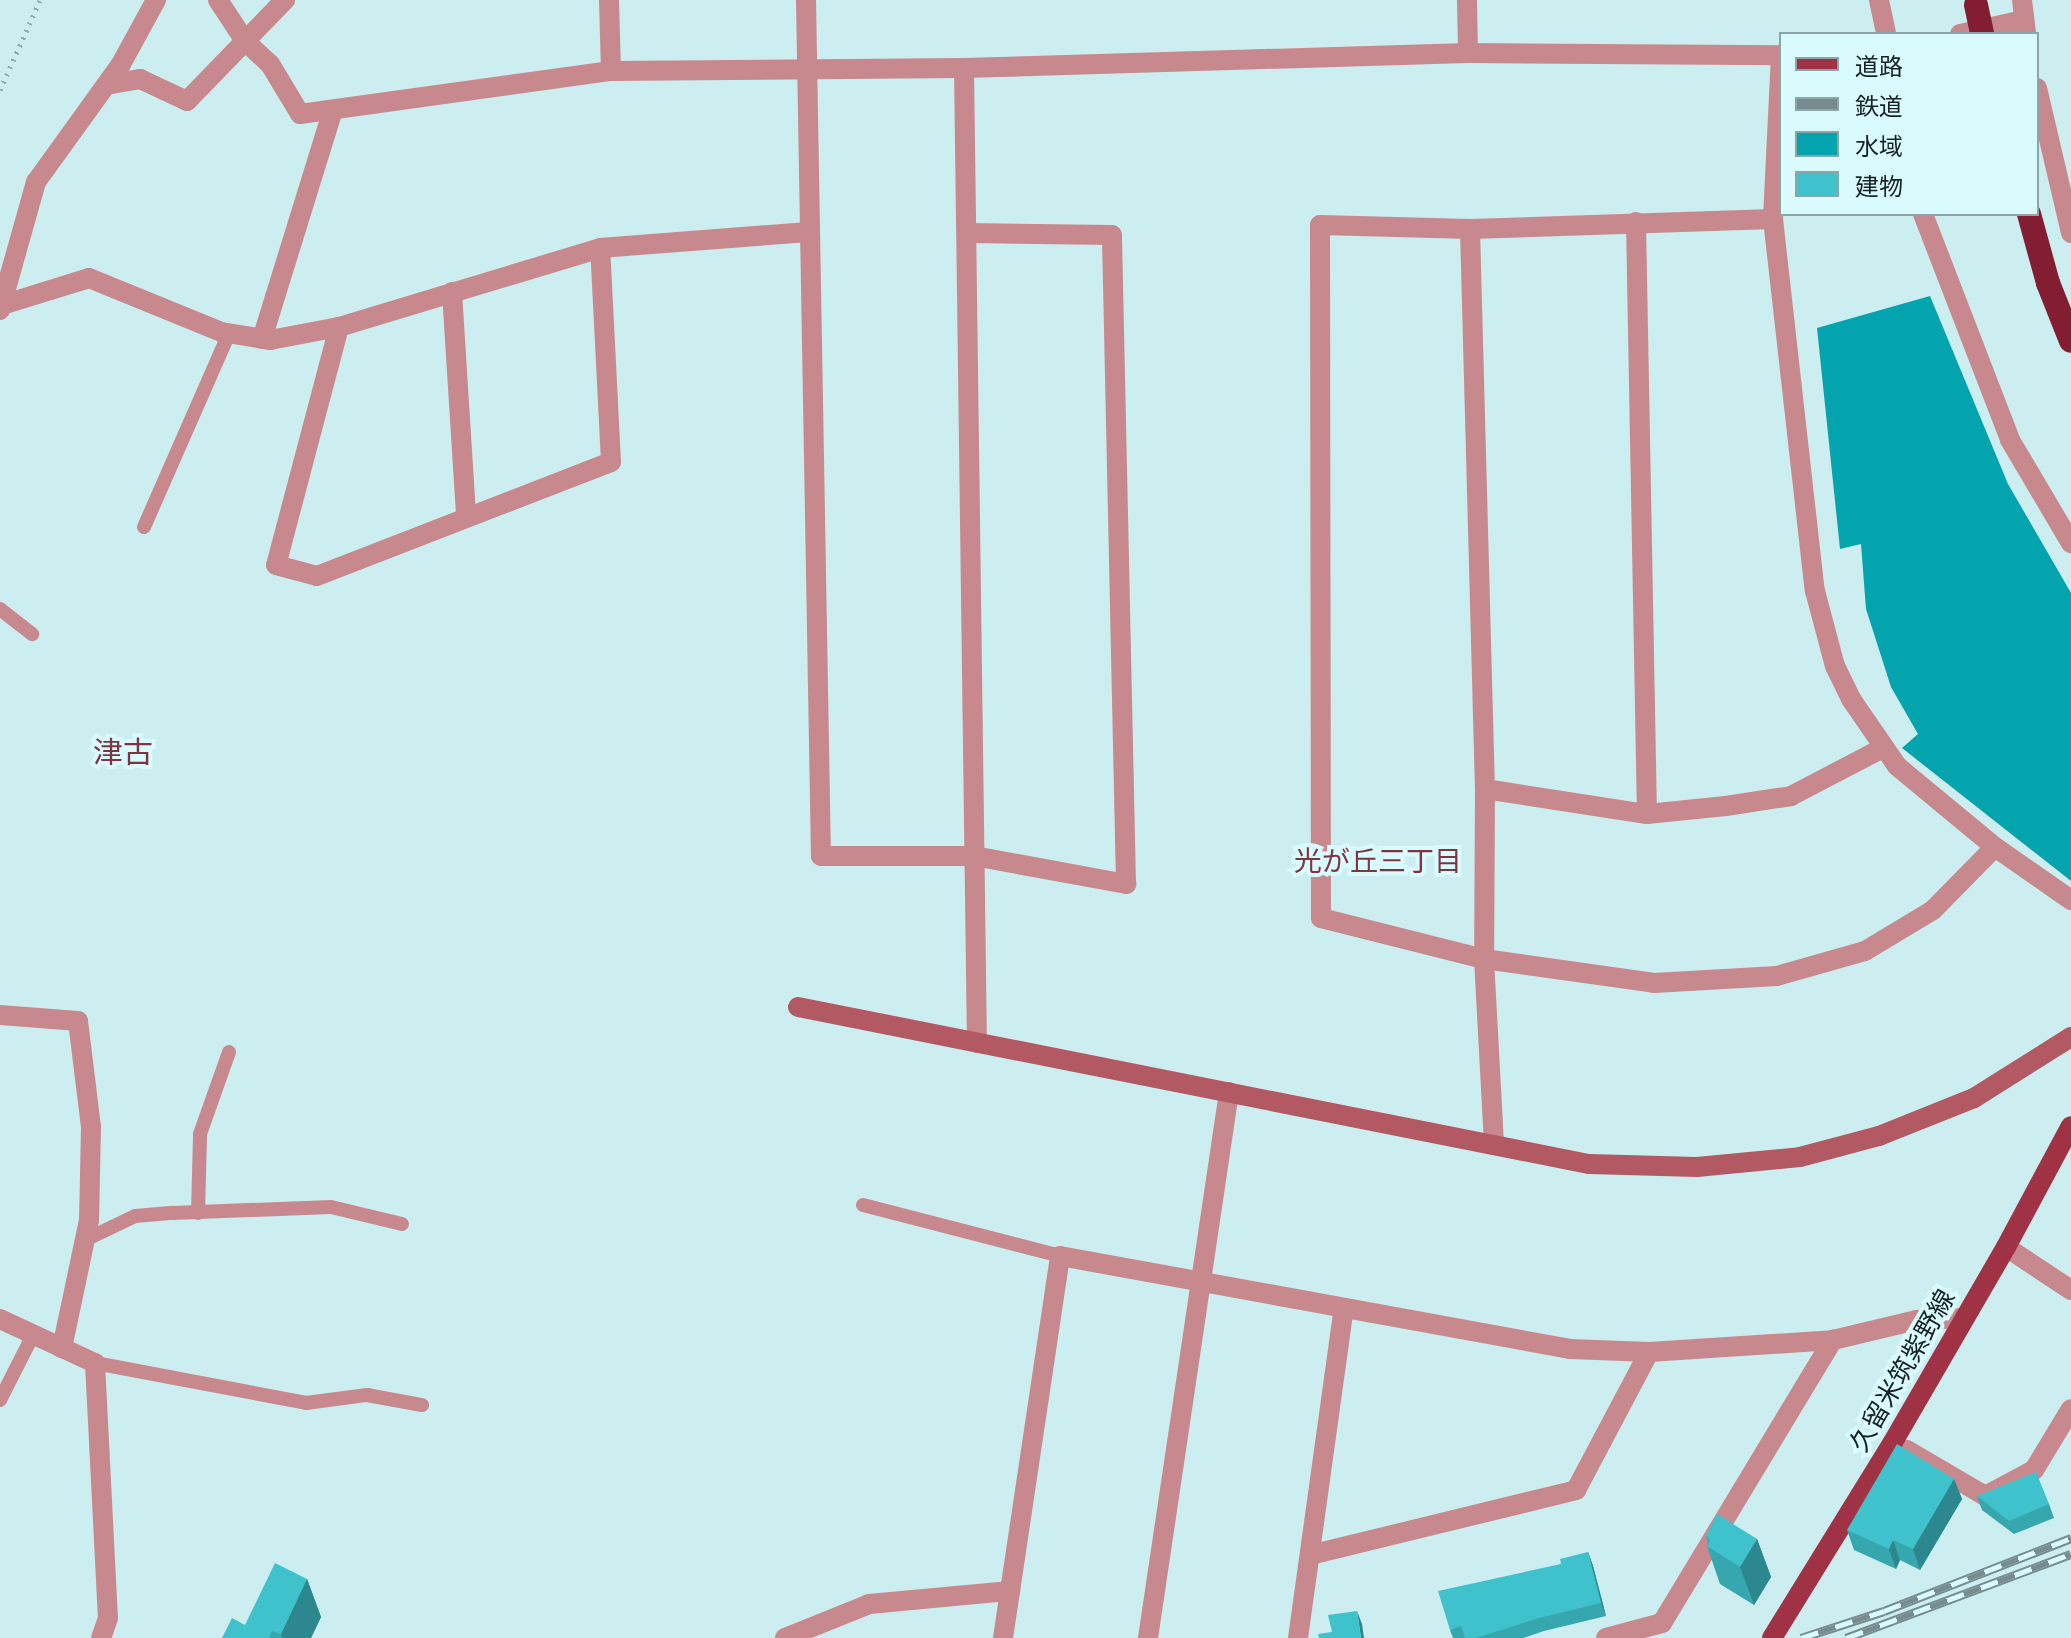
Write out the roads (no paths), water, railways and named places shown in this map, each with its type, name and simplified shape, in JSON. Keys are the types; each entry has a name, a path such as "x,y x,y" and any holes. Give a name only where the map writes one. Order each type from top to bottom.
{"highway":[{"path":"1975,3 1982,32"},
{"path":"2030,216 2048,283 2071,341"}],"main road":[{"name":"久留米筑紫野線","path":"1772,1638 1893,1442 2006,1247 2071,1126"}],"street":[{"path":"1,308 36,182 106,85 156,0"},
{"path":"218,0 245,41 270,64 300,114 611,71 964,68 1468,53 1779,55"},
{"path":"106,85 140,79 187,101 285,0"},
{"path":"609,0 611,71"},
{"path":"806,0 821,856 974,856 1126,884 1112,235 968,233"},
{"path":"1467,0 1468,53"},
{"path":"1879,0 1886,32"},
{"path":"1968,32 2024,18"},
{"path":"964,68 977,1043"},
{"path":"1779,96 1773,219 1815,591 1835,666 1851,699 1897,766 1995,847 2071,900"},
{"path":"2039,97 2071,233"},
{"path":"262,339 333,110"},
{"path":"1924,216 2010,440 2071,543"},
{"path":"1773,219 1470,229 1320,225 1321,918 1484,959 1654,983 1777,976 1865,951 1933,910 1995,847"},
{"path":"1636,222 1647,814"},
{"path":"1470,229 1485,789 1484,959 1494,1145"},
{"path":"1,308 89,278 229,333 262,339 339,327 600,248 808,232"},
{"path":"339,327 276,565 317,576 611,462 600,248"},
{"path":"452,292 466,517"},
{"path":"1485,789 1647,814 1791,796 1883,748"},
{"path":"798,1007 1589,1164 1697,1167 1800,1157 1879,1136 1974,1098 2071,1037"},
{"path":"0,1015 78,1021 91,1127 89,1220 62,1348"},
{"path":"1148,1638 1198,1283 1229,1092"},
{"path":"2006,1247 2071,1290"},
{"path":"1003,1638 1060,1256 1570,1349 1649,1352 1833,1340 1916,1320 1964,1318"},
{"path":"1298,1638 1344,1308"},
{"path":"0,1319 95,1363 108,1618 101,1638"},
{"path":"1606,1638 1662,1623 1833,1340"},
{"path":"1310,1555 1576,1490 1649,1352"},
{"path":"1893,1442 1985,1496 2034,1470 2071,1409"},
{"path":"785,1638 869,1604 1010,1591"}],"lane":[{"path":"144,527 229,333"},
{"path":"0,609 32,634"},
{"path":"198,1213 200,1134 229,1052"},
{"path":"863,1205 1060,1256"},
{"path":"85,1240 135,1216 331,1207 402,1224"},
{"path":"0,1400 34,1333"},
{"path":"95,1363 306,1403 367,1395 422,1405"}],"water":[{"path":"1930,296 2008,484 2071,593 2071,881 1902,748 1918,734 1891,687 1866,609 1861,544 1840,549 1817,328"}],"railway":[{"path":"1801,1638 1884,1611 2071,1538"},
{"path":"1846,1638 2071,1554"}],"district":[{"name":"津古","path":"123,753"},
{"name":"光が丘三丁目","path":"1378,861"}]}
